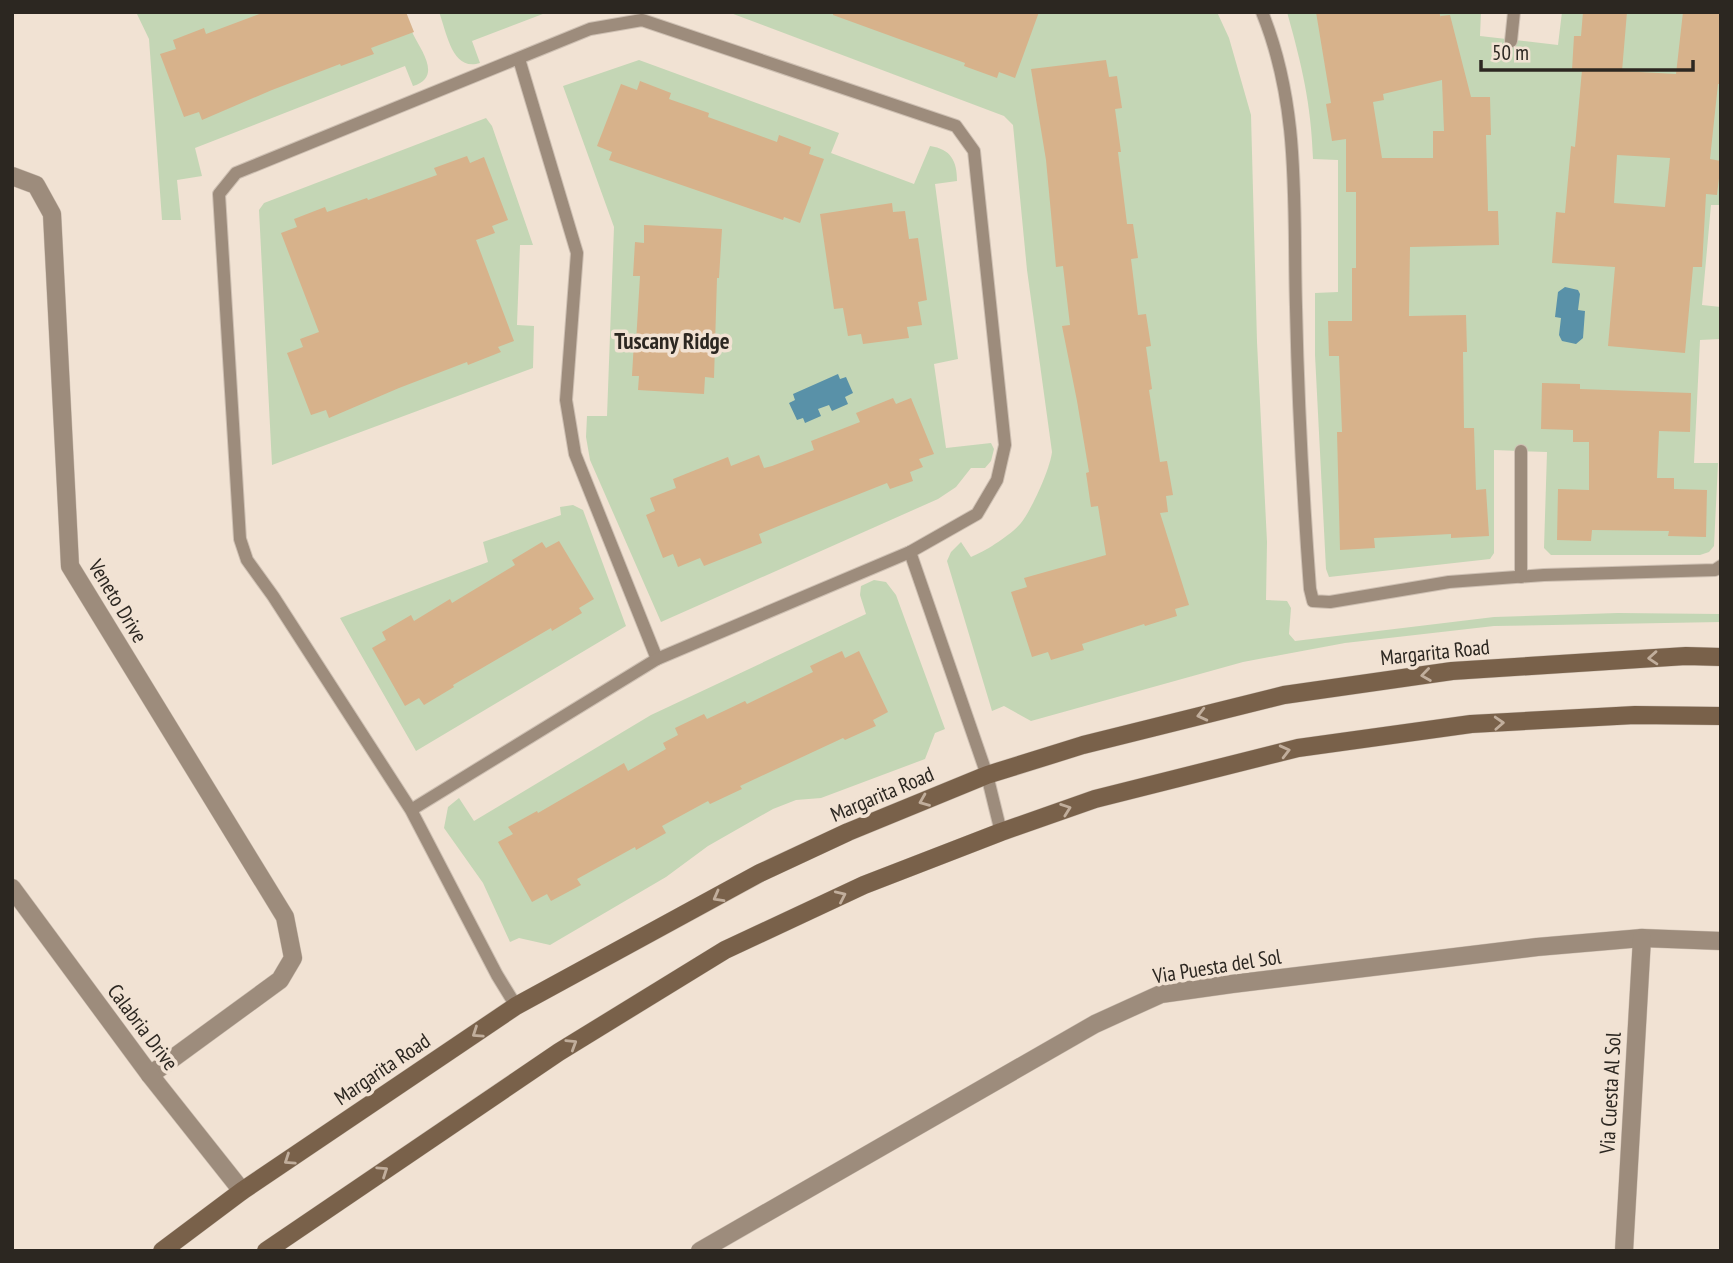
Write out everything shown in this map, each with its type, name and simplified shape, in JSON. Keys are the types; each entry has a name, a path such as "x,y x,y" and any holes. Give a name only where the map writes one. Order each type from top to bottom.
{"main road":[{"name":"Margarita Road","path":"162,1251 242,1191 516,1006 760,873 848,832 987,775 1083,745 1284,695 1452,671 1686,656 1721,657"},
{"path":"266,1251 559,1052 726,950 864,885 1001,832 1095,799 1298,748 1471,724 1634,715 1721,716"}],"street":[{"name":"Veneto Drive","path":"12,176 36,186 52,214 70,566 285,917 293,958 280,980 150,1075"},
{"name":"Calabria Drive","path":"12,888 150,1075 242,1191"},
{"name":"Via Puesta del Sol","path":"710,1248 1095,1024 1161,994 1536,947 1642,938 1721,941"},
{"name":"Via Cuesta Al Sol","path":"1624,1251 1642,938"}],"lane":[{"path":"1262,12 1275,43 1287,97 1295,164 1302,483 1313,601 1330,602 1449,582 1715,570 1721,566"},
{"path":"1511,41 1514,12"},
{"path":"411,810 657,659 910,552 977,514 997,480 1005,445 974,151 956,126 642,20 590,29 236,173 219,194 240,539 247,560 411,810 497,975 516,1006"},
{"path":"519,59 577,253 566,400 575,454 657,659"},
{"path":"1521,451 1521,577"},
{"path":"910,552 987,775 1001,832"}],"green space":[{"path":"136,12 405,12 425,56 428,70 422,82 413,86 405,66 195,148 202,176 177,180 181,220 162,220 149,39"},
{"path":"439,12 548,12 472,41 480,63 471,64 463,62 452,49"},
{"path":"728,12 1217,12 1229,38 1251,115 1257,342 1267,542 1266,600 1287,601 1291,608 1289,634 1295,641 1494,617 1618,613 1721,614 1721,622 1494,626 1345,643 1243,662 1031,721 1004,706 992,711 947,561 951,552 961,542 971,557 1017,528 1035,499 1052,452 1027,270 1013,125 1004,116"},
{"path":"1287,12 1481,12 1480,36 1558,45 1562,12 1721,12 1721,205 1711,205 1702,305 1721,307 1720,339 1700,340 1694,463 1718,463 1714,546 1709,552 1700,555 1551,555 1544,548 1547,452 1494,450 1494,553 1490,559 1329,577 1326,569 1315,355 1315,293 1338,292 1338,160 1313,159 1305,85"},
{"path":"639,60 839,133 831,153 914,184 930,146 948,153 956,168 957,181 935,184 958,359 934,364 946,448 991,443 994,449 991,461 985,468 971,468 956,487 938,499 661,622 590,460 586,437 587,416 607,416 614,227 563,86"},
{"path":"486,118 492,126 533,245 520,245 517,325 534,326 533,368 272,465 259,210 264,203"},
{"path":"573,505 583,510 626,626 416,751 340,618 488,562 483,542 561,515 560,507"},
{"path":"874,580 886,582 896,595 945,729 935,733 925,759 821,798 796,800 773,809 708,846 666,877 550,945 519,938 510,942 483,883 444,828 448,807 459,798 474,821 651,715 866,614 860,595 861,586"}],"water":[{"path":"1565,287 1578,290 1578,310 1585,311 1583,338 1576,344 1562,341 1559,335 1561,318 1555,317 1558,292"},
{"path":"838,374 840,379 846,377 853,393 845,397 848,404 832,411 829,405 818,409 821,416 805,423 803,418 797,420 789,403 795,400 793,394"}],"building":[{"path":"265,12 406,12 414,32 371,48 374,54 272,90 202,120 199,112 184,117 160,54 176,49 173,40 204,28 206,34"},
{"path":"833,12 1039,12 1015,78 999,72 997,78 964,66 965,63 833,15"},
{"path":"1316,12 1439,12 1440,16 1450,15 1471,97 1490,97 1491,135 1486,135 1488,211 1498,211 1499,245 1410,247 1409,316 1466,315 1467,352 1463,352 1464,428 1474,428 1476,490 1486,489 1489,536 1451,538 1451,534 1374,538 1375,548 1340,550 1337,432 1342,432 1339,356 1329,356 1328,321 1352,321 1352,268 1356,268 1356,192 1346,192 1346,139 1332,141 1326,104 1331,103","holes":["1442,80 1444,131 1433,131 1433,158 1382,158 1373,102 1384,100 1383,94"]},
{"path":"1583,12 1627,12 1622,71 1676,74 1683,12 1721,12 1721,84 1718,84 1710,159 1721,161 1717,195 1706,194 1702,267 1693,267 1685,353 1608,346 1615,267 1552,263 1556,212 1565,213 1571,146 1575,147 1582,70 1572,70 1574,36 1581,36","holes":["1617,155 1670,158 1665,207 1614,203"]},
{"path":"1106,60 1109,77 1117,76 1122,108 1115,109 1121,152 1118,152 1127,224 1133,224 1138,258 1131,259 1138,315 1146,314 1151,346 1146,347 1152,389 1149,390 1160,462 1167,461 1173,495 1166,496 1168,512 1160,513 1189,605 1175,609 1177,616 1082,644 1084,650 1051,660 1048,652 1032,657 1011,592 1027,587 1024,578 1106,555 1098,506 1091,507 1086,473 1089,472 1062,326 1070,325 1063,266 1056,267 1046,160 1031,69"},
{"path":"640,81 671,93 669,99 709,113 708,117 777,142 779,135 811,147 809,154 824,159 800,223 784,217 783,220 609,160 612,152 597,146 621,84 637,90"},
{"path":"467,156 470,163 484,157 508,220 492,226 495,233 476,240 514,341 498,347 501,352 399,388 329,418 326,410 311,415 287,353 303,347 300,339 319,332 281,233 297,227 294,219 325,207 327,212 367,198 368,200 437,175 434,168"},
{"path":"892,203 893,212 905,211 909,239 918,238 927,300 918,302 922,325 907,327 909,338 863,344 861,334 848,336 843,308 834,309 820,214"},
{"path":"644,225 722,229 717,278 714,378 705,377 704,394 638,390 639,376 632,376 640,276 633,276 635,242 644,243"},
{"path":"1542,383 1580,384 1580,389 1691,393 1690,432 1659,431 1657,478 1674,478 1674,489 1707,490 1706,537 1668,536 1669,531 1592,530 1591,541 1557,540 1558,489 1589,490 1589,442 1573,442 1573,430 1541,429"},
{"path":"893,398 896,404 911,398 934,454 919,459 923,467 910,472 913,481 890,489 887,483 786,523 759,534 762,543 704,566 700,558 678,567 673,554 663,558 646,515 655,511 650,498 676,488 673,479 728,457 731,466 759,455 764,468 772,466 814,450 811,441 860,422 856,413"},
{"path":"559,541 594,599 579,608 582,613 453,685 454,687 424,705 419,698 405,706 372,648 386,640 382,632 411,615 414,621 450,599 452,603 515,565 512,560 542,542 546,548"},
{"path":"842,651 845,658 859,651 888,712 873,720 876,726 845,740 843,738 740,786 742,789 710,804 708,801 662,826 666,833 577,879 581,885 551,901 547,894 532,902 498,842 513,834 508,827 537,811 538,813 624,763 628,771 666,749 663,743 678,735 675,728 704,714 707,719 745,701 747,704 813,672 810,666"}],"district":[{"name":"Tuscany Ridge","path":"672,340"}]}
